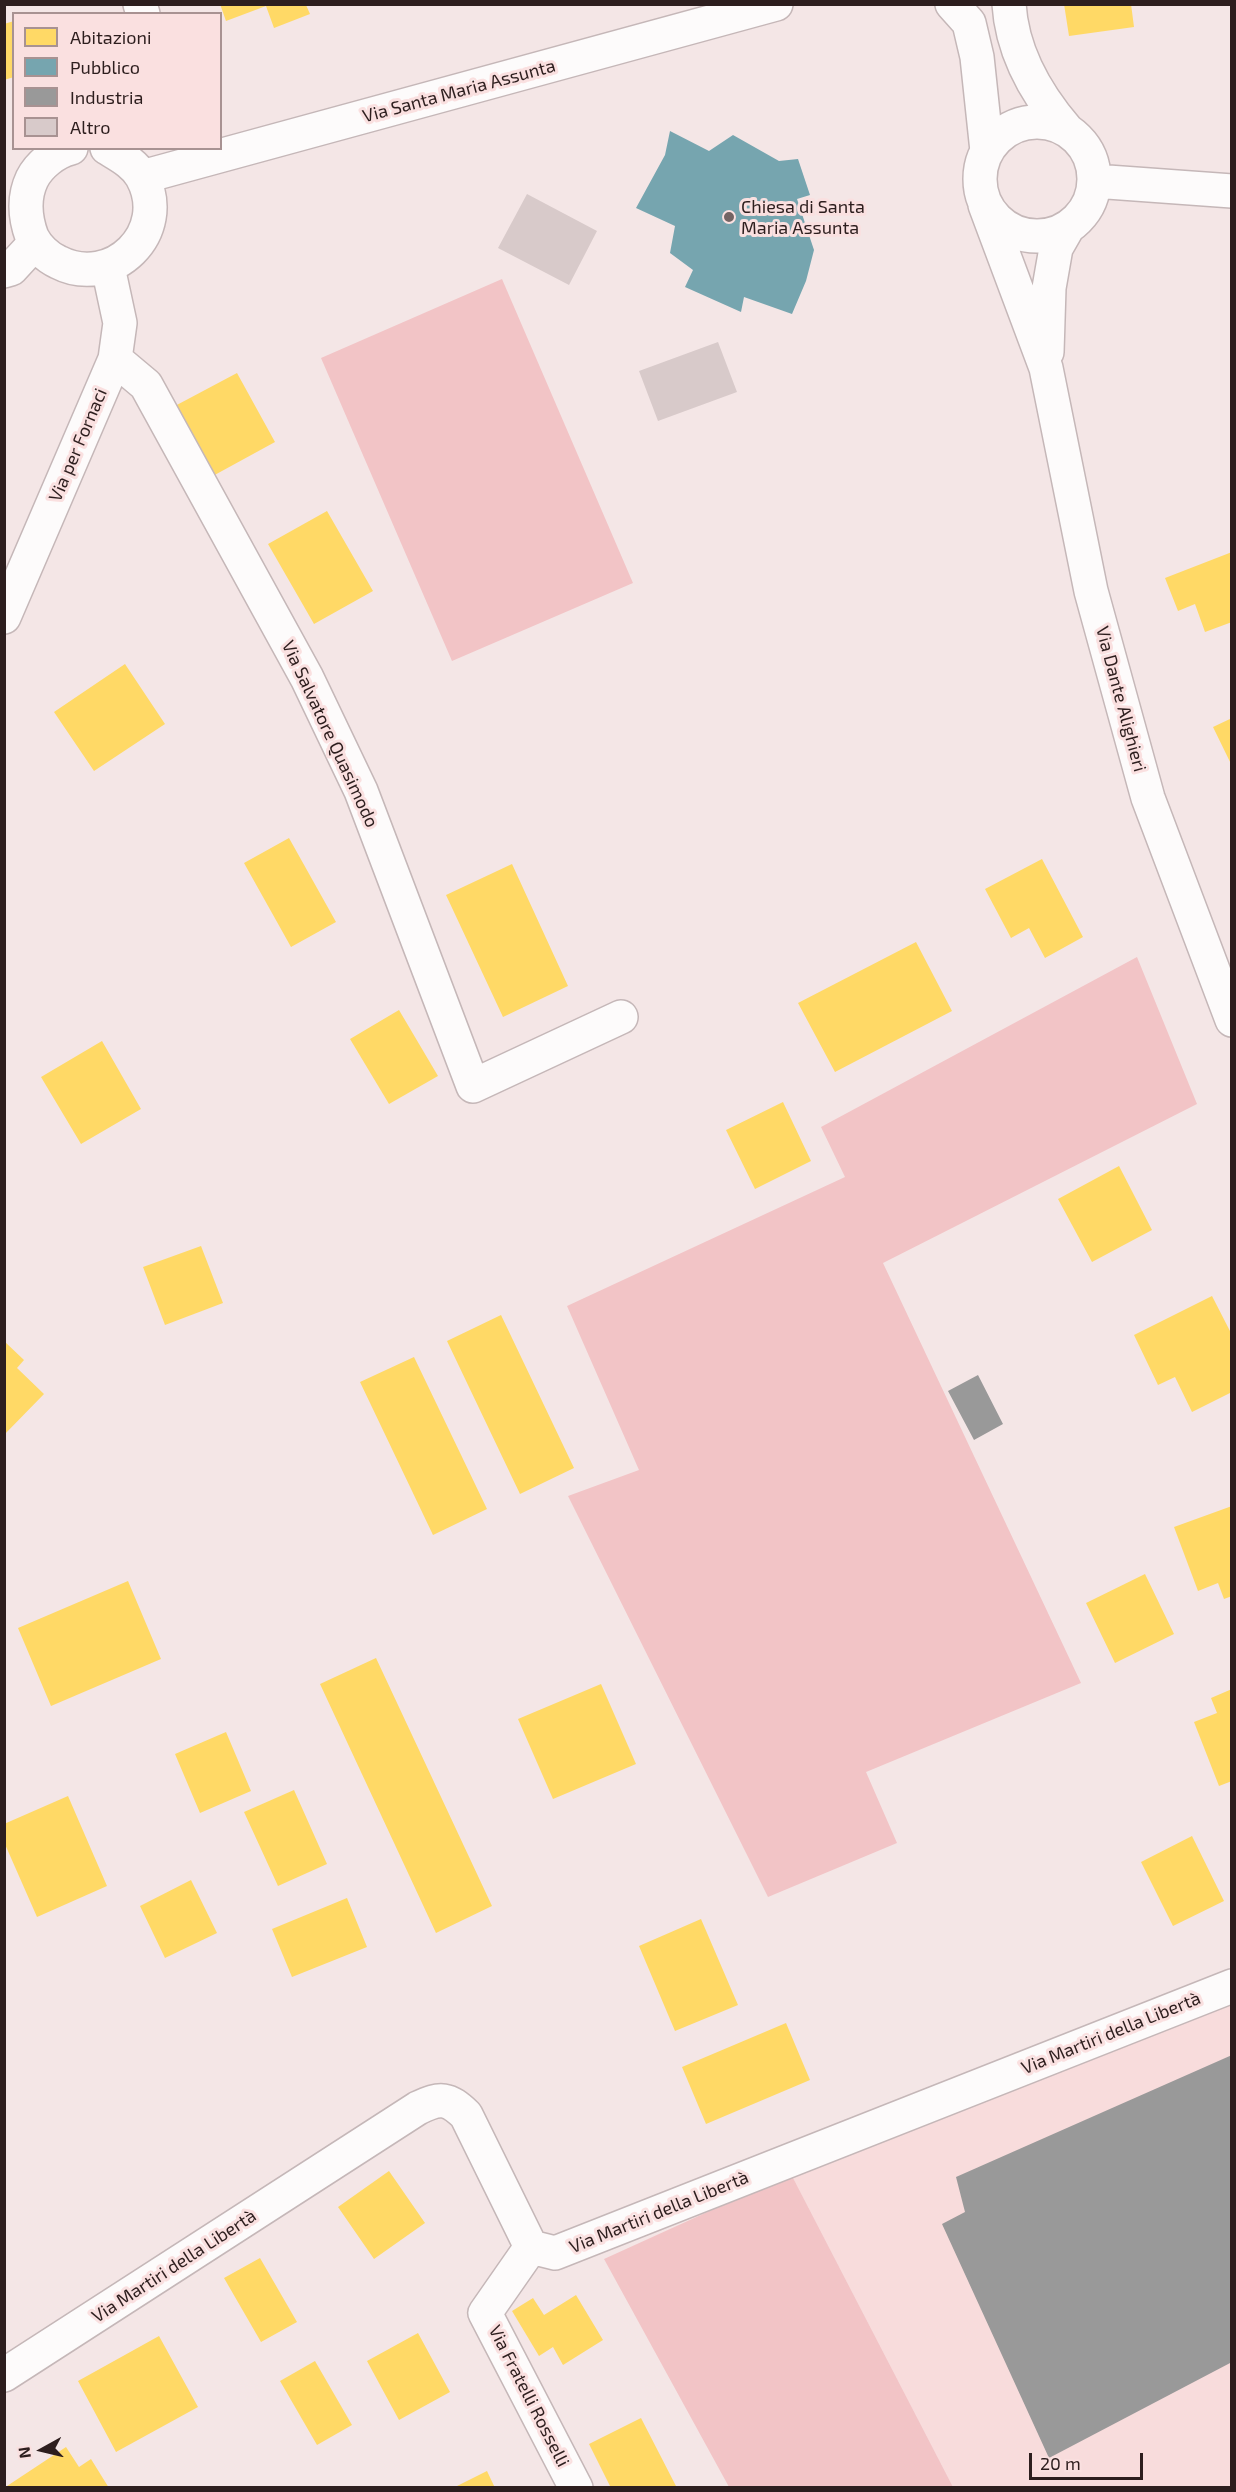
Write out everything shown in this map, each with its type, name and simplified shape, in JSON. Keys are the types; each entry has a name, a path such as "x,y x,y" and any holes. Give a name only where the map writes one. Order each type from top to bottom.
{"street":[{"name":"Via Santa Maria Assunta","path":"222,137 776,4"},
{"name":"Via Dante Alighieri","path":"952,4 969,23 977,57 987,151 980,170 980,185 985,205 1046,368 1091,591 1123,713 1148,798 1232,1020"},
{"path":"1009,4 1013,34 1024,66 1044,104 1081,143 1091,161 1094,181 1232,190"},
{"path":"987,151 999,135 1028,122 1048,123 1067,130"},
{"path":"67,150 46,161 32,178 25,201 26,222 35,243 50,258 69,268 91,270 108,267 127,256 141,240 148,219 148,198 128,159"},
{"name":"Via Santa Maria Assunta","path":"128,159 166,150"},
{"name":"Via Dante Alighieri","path":"1046,368 1049,288 1056,248 1068,227 1082,214 1092,195 1094,181"},
{"path":"985,205 997,221 1013,232 1030,236 1050,235 1068,227"},
{"path":"4,271 11,269 35,243"},
{"name":"Via per Fornaci","path":"4,617 115,359 120,323 108,267"},
{"name":"Via Salvatore Quasimodo","path":"115,359 146,385 307,678 361,791 473,1086 621,1017"},
{"name":"Via Martiri della Libertà","path":"4,2375 408,2115 436,2100 453,2102 466,2115 531,2247 555,2253 1232,1986"},
{"name":"Via Fratelli Rosselli","path":"531,2247 485,2313 576,2487"}],"shaded area":[{"path":"502,279 633,583 452,661 321,358"},
{"path":"1137,957 1197,1104 883,1263 1081,1683 866,1772 897,1843 768,1897 568,1496 639,1470 567,1306 845,1177 821,1127"},
{"path":"1231,2004 1231,2487 953,2487 791,2174"},
{"path":"791,2174 953,2487 729,2487 604,2259"}],"building: Abitazioni":[{"path":"220,4 306,5 310,14 274,28 266,6 226,21"},
{"path":"1064,4 1131,4 1134,27 1069,36"},
{"path":"12,22 12,78 4,80 4,24"},
{"path":"237,373 275,442 211,477 173,407"},
{"path":"327,511 373,591 314,624 268,544"},
{"path":"1232,552 1232,622 1205,632 1195,604 1178,611 1165,578"},
{"path":"125,664 165,724 94,771 54,712"},
{"path":"1232,718 1232,766 1213,727"},
{"path":"289,838 336,922 291,947 244,863"},
{"path":"1042,859 1083,937 1045,958 1029,928 1011,938 985,889"},
{"path":"512,864 568,986 503,1017 446,895"},
{"path":"916,942 952,1011 835,1072 798,1003"},
{"path":"399,1010 438,1076 389,1104 350,1039"},
{"path":"102,1041 141,1109 81,1144 41,1077"},
{"path":"783,1102 811,1161 755,1189 726,1130"},
{"path":"1119,1166 1152,1230 1092,1262 1058,1199"},
{"path":"201,1246 223,1303 165,1325 143,1267"},
{"path":"1212,1296 1232,1335 1232,1392 1192,1412 1175,1377 1158,1385 1134,1335"},
{"path":"501,1315 574,1468 520,1494 447,1341"},
{"path":"4,1341 24,1360 17,1368 44,1394 4,1435"},
{"path":"414,1357 487,1509 433,1535 360,1382"},
{"path":"1232,1506 1232,1596 1224,1599 1218,1583 1198,1591 1174,1527"},
{"path":"1145,1574 1174,1634 1115,1663 1086,1603"},
{"path":"128,1581 161,1659 51,1706 18,1628"},
{"path":"376,1658 492,1906 436,1933 320,1684"},
{"path":"601,1684 636,1764 553,1799 518,1719"},
{"path":"1232,1689 1232,1781 1219,1786 1194,1722 1217,1713 1211,1698"},
{"path":"226,1732 251,1791 200,1813 175,1754"},
{"path":"294,1790 327,1864 278,1886 244,1812"},
{"path":"68,1796 107,1886 37,1917 4,1842 4,1824"},
{"path":"1192,1836 1224,1901 1173,1926 1141,1862"},
{"path":"191,1880 217,1933 165,1958 140,1906"},
{"path":"347,1898 367,1947 292,1977 272,1929"},
{"path":"701,1919 738,2005 675,2031 639,1946"},
{"path":"786,2023 810,2080 706,2124 682,2067"},
{"path":"389,2171 425,2223 374,2259 338,2207"},
{"path":"260,2258 297,2322 261,2342 224,2278"},
{"path":"576,2295 603,2340 563,2365 553,2347 539,2356 512,2311 533,2298 544,2315"},
{"path":"418,2333 450,2392 399,2420 367,2361"},
{"path":"159,2336 198,2407 116,2452 78,2381"},
{"path":"315,2361 352,2425 317,2445 280,2381"},
{"path":"641,2418 677,2488 611,2488 589,2444"},
{"path":"66,2447 79,2467 91,2459 109,2488 4,2488"},
{"path":"487,2471 495,2488 453,2488"}],"building: Pubblico":[{"name":"Chiesa di Santa Maria Assunta","path":"670,131 709,151 733,135 779,161 798,159 810,195 797,199 814,250 806,281 792,314 744,297 741,312 685,287 693,270 670,253 675,226 636,208 665,155"}],"building: Industria":[{"path":"978,1375 1003,1424 974,1440 948,1391"},
{"path":"1232,2055 1232,2362 1049,2458 942,2224 965,2212 956,2177"}],"building: Altro":[{"path":"527,194 597,231 569,285 498,248"},
{"path":"718,342 737,392 658,421 639,371"}],"place":[{"name":"Chiesa di Santa Maria Assunta","path":"729,217"}]}
